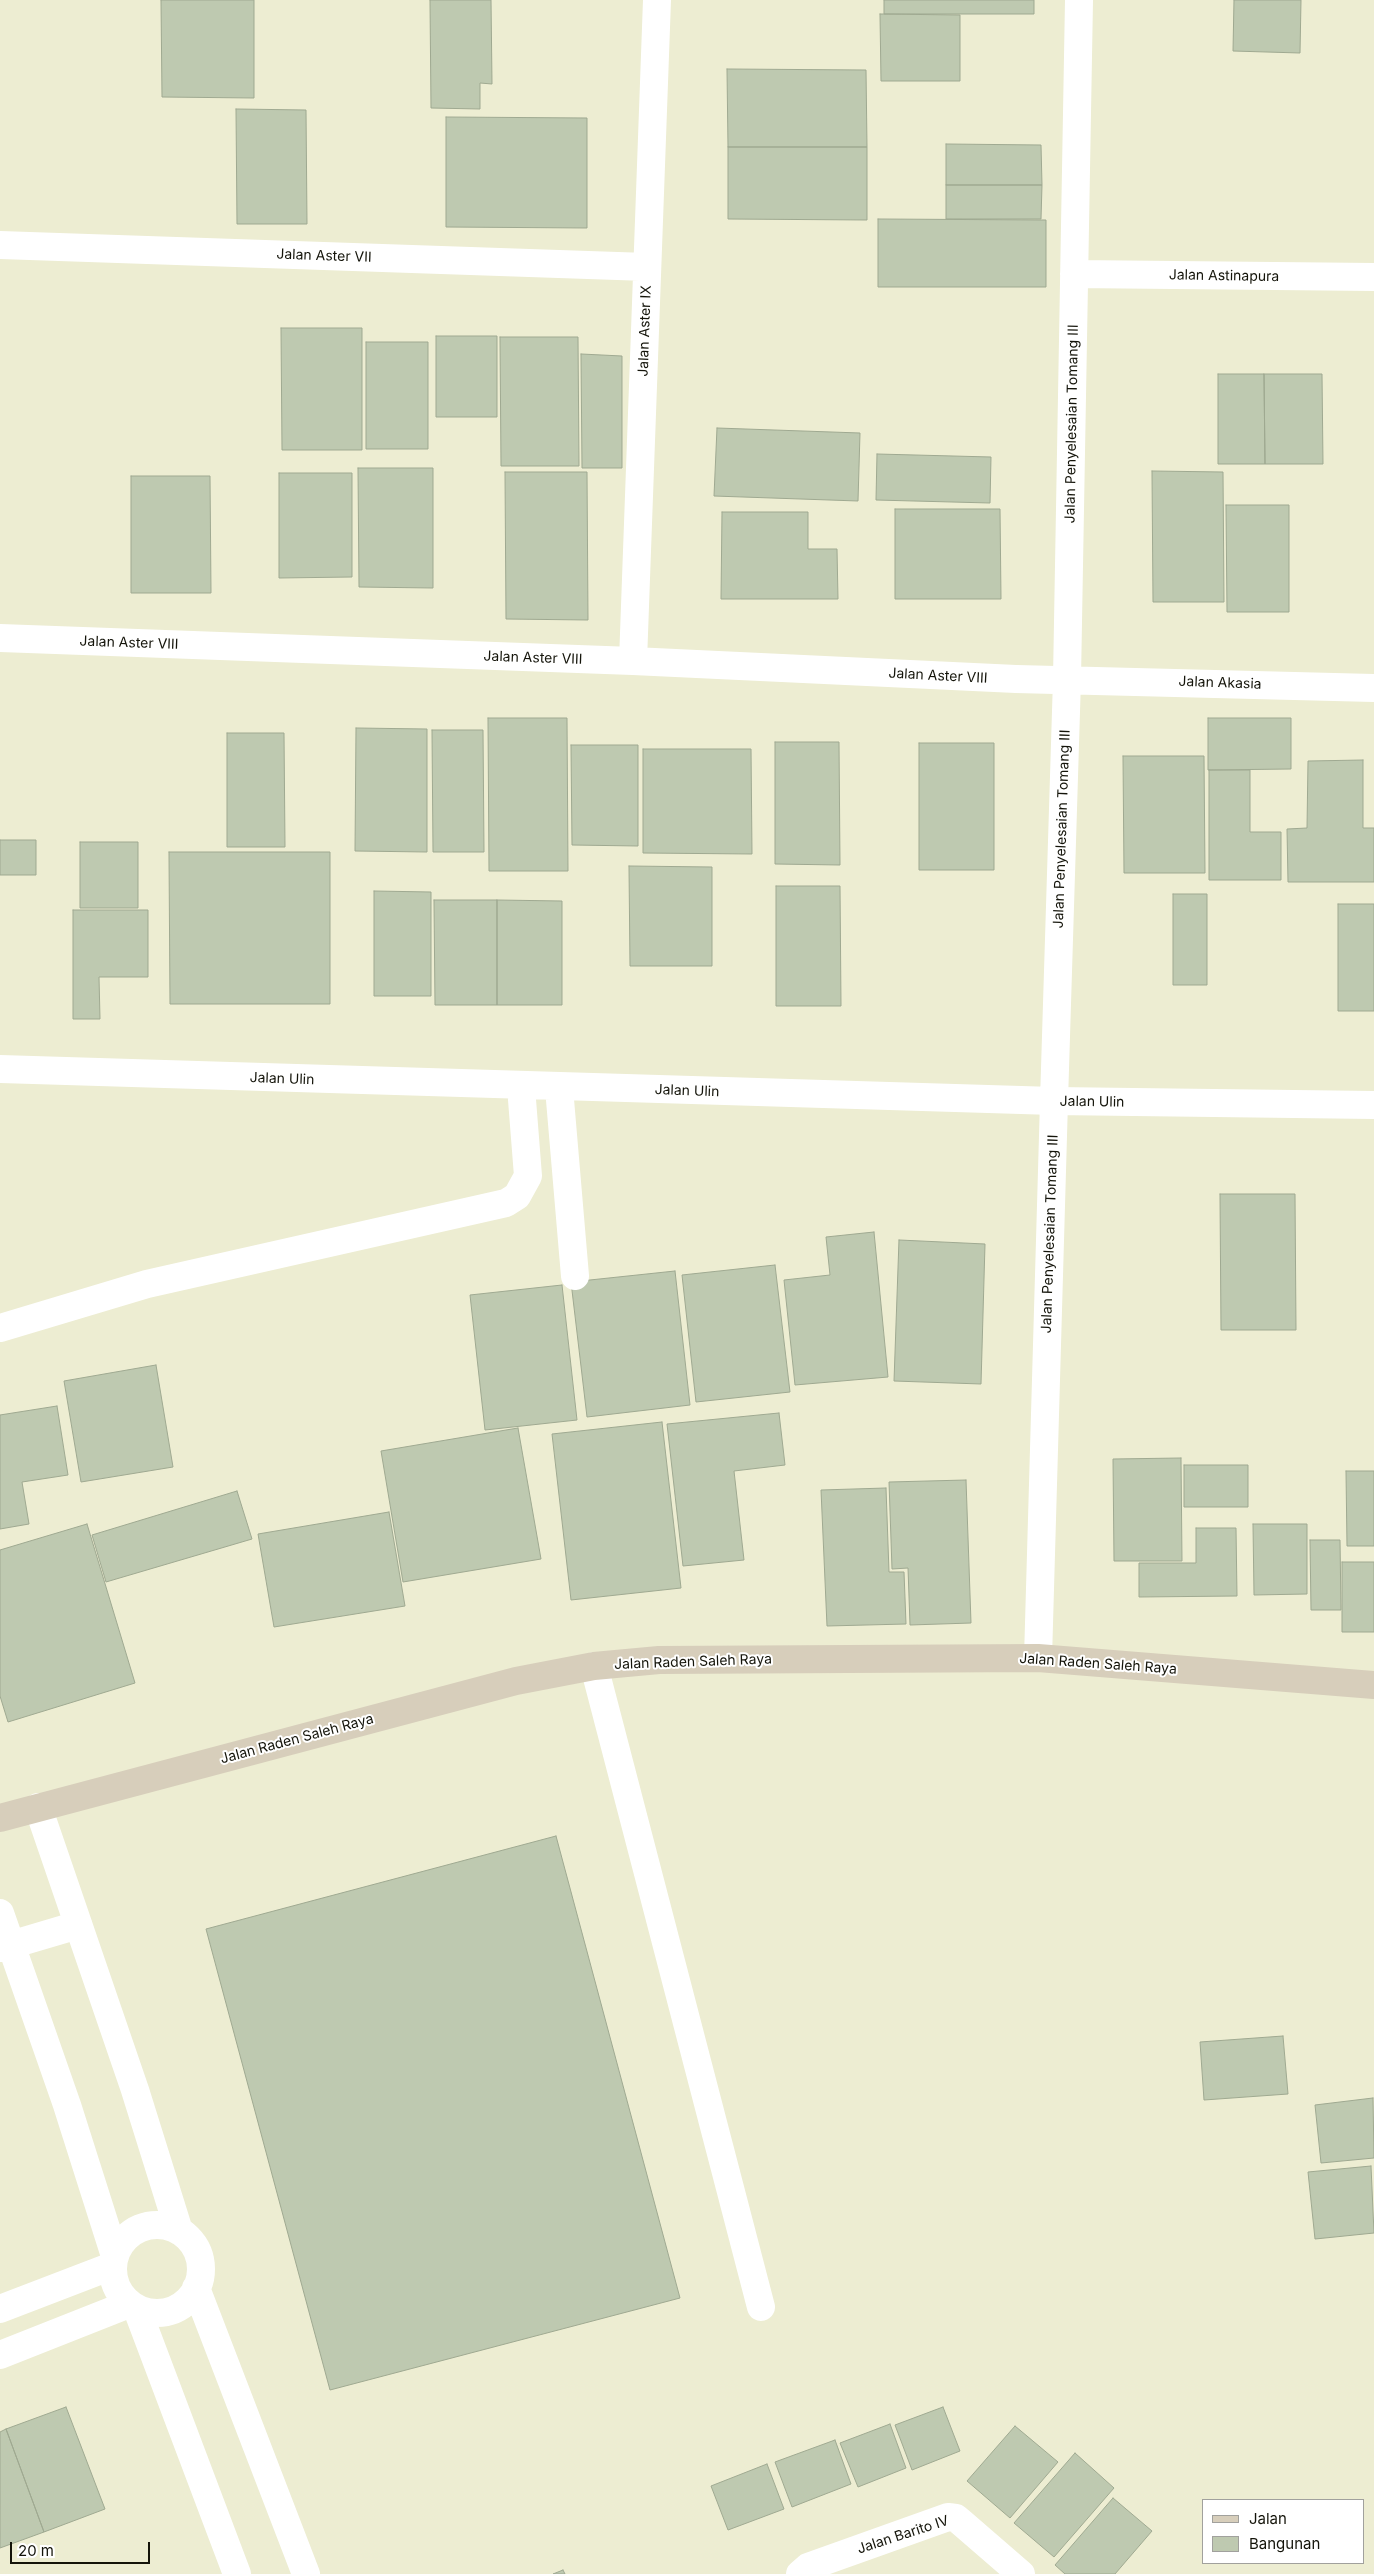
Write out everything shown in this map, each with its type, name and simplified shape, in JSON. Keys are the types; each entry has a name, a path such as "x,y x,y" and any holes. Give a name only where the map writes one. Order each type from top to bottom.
{"main road":[{"name":"Jalan Raden Saleh Raya","path":"0,1818 516,1681 594,1666 659,1660 1038,1658 1374,1685"}],"street":[{"name":"Jalan Aster IX","path":"633,661 657,0"},
{"name":"Jalan Penyelesaian Tomang III","path":"1038,1658 1066,679 1079,0"},
{"name":"Jalan Aster VII","path":"0,245 647,267"},
{"name":"Jalan Astinapura","path":"1074,274 1374,277"},
{"name":"Jalan Aster VIII","path":"0,638 633,661 1016,679 1066,679"},
{"name":"Jalan Akasia","path":"1066,679 1374,688"},
{"name":"Jalan Ulin","path":"0,1069 521,1087 1054,1101 1374,1105"},
{"path":"0,1328 147,1284 506,1203 516,1196 528,1176 521,1087"},
{"path":"559,1088 574,1276"},
{"path":"594,1666 761,2307"},
{"path":"38,1807 135,2090 179,2231"},
{"path":"0,1913 5,1946 67,2105 113,2260 117,2287 133,2306 237,2574"},
{"path":"5,1946 78,1925"},
{"path":"0,2310 113,2260 125,2238 141,2227 160,2225 179,2231 191,2242 199,2256 201,2273 196,2288 189,2300 178,2309 165,2313 151,2314 133,2306 0,2355"},
{"path":"196,2288 306,2574"},
{"name":"Jalan Barito IV","path":"800,2574 808,2567 948,2517 956,2518 962,2522 1021,2574"}],"building":[{"path":"161,0 254,0 254,98 162,97"},
{"path":"430,0 491,0 492,84 480,83 480,109 431,108"},
{"path":"884,0 1034,0 1034,14 884,14"},
{"path":"1234,0 1301,0 1300,53 1233,51"},
{"path":"880,14 960,15 960,81 881,81"},
{"path":"727,69 866,70 867,147 728,147"},
{"path":"236,109 306,110 307,224 237,224"},
{"path":"446,117 587,118 587,228 446,227"},
{"path":"946,144 1041,145 1042,185 946,185"},
{"path":"728,147 867,147 867,220 728,219"},
{"path":"946,185 1042,185 1041,219 946,219"},
{"path":"878,219 1046,220 1046,287 878,287"},
{"path":"281,328 362,328 362,450 282,450"},
{"path":"436,336 497,336 497,417 436,417"},
{"path":"500,337 578,337 579,466 501,466"},
{"path":"366,342 428,342 428,449 366,449"},
{"path":"581,354 622,356 622,468 582,468"},
{"path":"1218,374 1264,374 1265,464 1218,464"},
{"path":"1264,374 1322,374 1323,464 1265,464"},
{"path":"717,428 860,433 858,501 714,496"},
{"path":"877,454 991,457 990,503 876,500"},
{"path":"358,468 433,468 433,588 359,587"},
{"path":"1152,471 1223,472 1224,602 1153,602"},
{"path":"505,472 587,472 588,620 506,619"},
{"path":"279,473 352,473 352,577 279,578"},
{"path":"131,476 210,476 211,593 131,593"},
{"path":"1226,505 1289,505 1289,612 1227,612"},
{"path":"895,509 1000,509 1001,599 895,599"},
{"path":"722,512 808,512 808,549 837,549 838,599 721,599"},
{"path":"488,718 567,718 568,871 489,871"},
{"path":"1208,718 1291,718 1291,769 1208,770"},
{"path":"356,728 427,729 427,852 355,851"},
{"path":"432,730 483,730 484,852 433,852"},
{"path":"227,733 284,733 285,847 227,847"},
{"path":"775,742 839,742 840,865 775,864"},
{"path":"919,743 994,743 994,870 919,870"},
{"path":"571,745 638,745 638,846 572,845"},
{"path":"643,749 751,749 752,854 643,853"},
{"path":"1123,756 1204,756 1205,873 1124,873"},
{"path":"1363,760 1363,828 1374,828 1374,882 1288,882 1287,829 1307,828 1308,761"},
{"path":"1209,770 1250,770 1250,832 1281,832 1281,880 1209,880"},
{"path":"0,840 36,840 36,875 0,875"},
{"path":"80,842 138,842 138,908 80,908"},
{"path":"169,852 330,852 330,1004 170,1004"},
{"path":"629,866 712,867 712,966 630,966"},
{"path":"776,886 840,886 841,1006 776,1006"},
{"path":"374,891 431,892 431,996 374,996"},
{"path":"1173,894 1207,894 1207,985 1173,985"},
{"path":"434,900 497,900 497,1005 435,1005"},
{"path":"497,900 562,901 562,1005 497,1005"},
{"path":"1338,904 1374,904 1374,1011 1338,1011"},
{"path":"73,910 148,910 148,977 99,977 100,1019 73,1019"},
{"path":"1220,1194 1295,1194 1296,1330 1221,1330"},
{"path":"874,1232 888,1377 795,1385 784,1280 830,1275 826,1237"},
{"path":"899,1240 985,1244 981,1384 894,1381"},
{"path":"775,1265 790,1392 696,1402 682,1275"},
{"path":"675,1271 690,1405 587,1417 571,1282"},
{"path":"562,1285 577,1420 485,1430 470,1295"},
{"path":"156,1365 173,1467 81,1482 64,1381"},
{"path":"57,1406 68,1475 22,1482 29,1524 0,1529 0,1415"},
{"path":"779,1413 785,1465 734,1471 744,1560 683,1566 667,1424"},
{"path":"662,1422 681,1588 571,1600 552,1434"},
{"path":"518,1428 541,1559 403,1582 381,1451"},
{"path":"1181,1458 1182,1561 1114,1561 1113,1459"},
{"path":"1184,1465 1248,1465 1248,1507 1184,1507"},
{"path":"1346,1471 1374,1471 1374,1546 1347,1546"},
{"path":"966,1480 971,1623 910,1625 908,1568 892,1569 889,1482"},
{"path":"886,1488 889,1572 904,1572 906,1624 827,1626 821,1490"},
{"path":"237,1491 252,1539 106,1582 92,1535"},
{"path":"389,1512 405,1606 274,1627 258,1534"},
{"path":"87,1524 135,1683 8,1722 0,1696 0,1550"},
{"path":"1253,1524 1307,1524 1307,1594 1254,1595"},
{"path":"1196,1528 1236,1528 1237,1596 1139,1597 1139,1563 1196,1563"},
{"path":"1310,1540 1340,1540 1341,1610 1311,1610"},
{"path":"1342,1562 1374,1562 1374,1632 1342,1632"},
{"path":"556,1836 680,2298 330,2390 206,1929"},
{"path":"1283,2036 1288,2094 1204,2100 1200,2042"},
{"path":"1373,2098 1374,2158 1321,2163 1315,2105"},
{"path":"1371,2166 1374,2233 1315,2239 1308,2172"},
{"path":"66,2407 105,2509 44,2532 6,2429"},
{"path":"943,2407 960,2451 912,2470 895,2425"},
{"path":"890,2424 906,2468 858,2487 840,2443"},
{"path":"1015,2426 1058,2462 1010,2518 967,2481"},
{"path":"6,2429 44,2532 0,2548 0,2432"},
{"path":"835,2440 851,2484 792,2507 775,2462"},
{"path":"1075,2453 1114,2488 1054,2557 1014,2523"},
{"path":"767,2464 784,2509 728,2530 711,2486"},
{"path":"1113,2498 1152,2531 1115,2574 1065,2574 1055,2565"},
{"path":"563,2570 565,2574 553,2574"}]}
